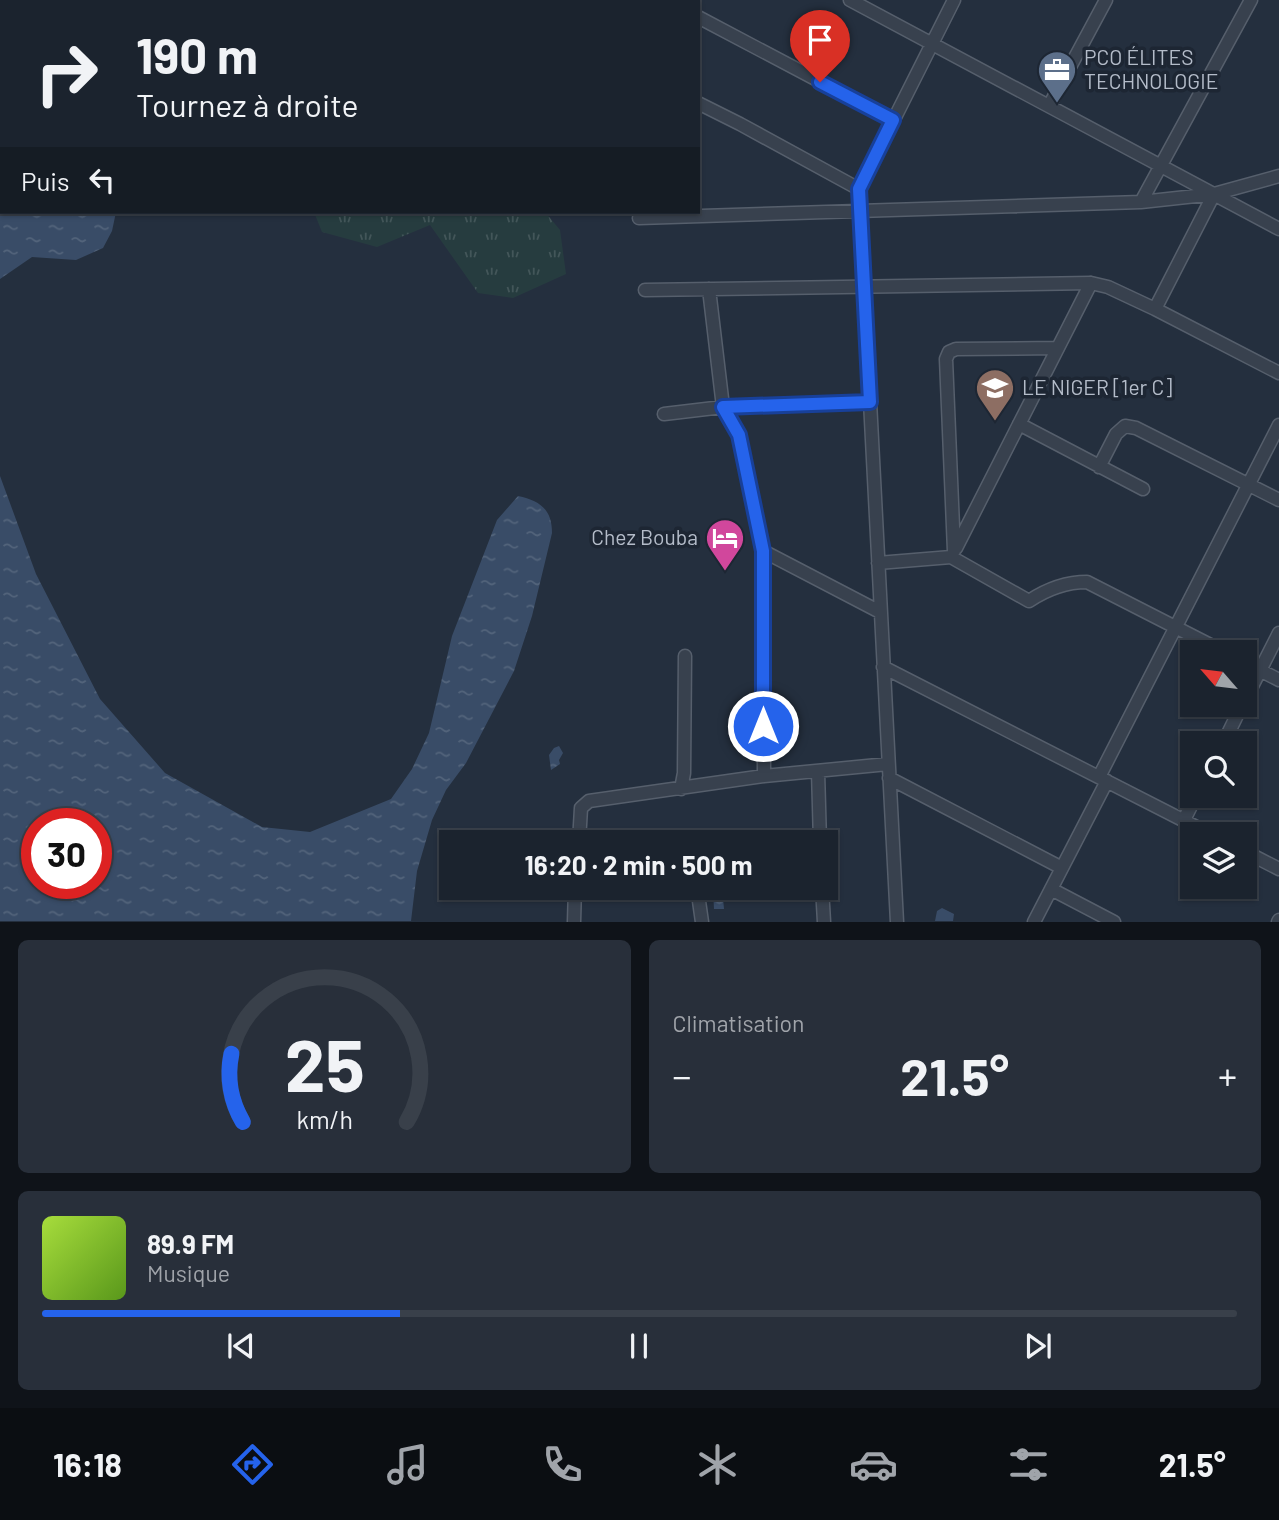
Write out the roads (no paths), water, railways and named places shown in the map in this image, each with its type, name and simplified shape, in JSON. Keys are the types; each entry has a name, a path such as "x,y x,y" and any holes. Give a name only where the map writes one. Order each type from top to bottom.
{"street":[{"path":"850,0 1279,229"},
{"path":"897,922 859,189 954,0"},
{"path":"1049,106 1106,0"},
{"path":"1140,202 1251,0"},
{"path":"700,18 893,120"},
{"path":"700,104 859,189"},
{"path":"639,218 1140,202 1214,194 1279,176"},
{"path":"1155,309 1214,194"},
{"path":"952,554 1091,283"},
{"path":"645,290 1091,283 1108,287 1155,309 1279,373"},
{"path":"709,289 723,407 739,435 763,551 764,776"},
{"path":"952,554 946,359 949,352 956,349 1058,348"},
{"path":"664,414 723,407 870,402"},
{"path":"1019,424 1143,489"},
{"path":"1034,922 1175,626 1279,425"},
{"path":"1099,467 1116,434 1125,426 1136,428 1279,500"},
{"path":"763,551 880,612"},
{"path":"878,563 952,554 1029,601 1044,591 1073,582 1087,582 1201,640"},
{"path":"1257,676 1279,633"},
{"path":"681,789 684,773 685,656"},
{"path":"883,667 1188,822"},
{"path":"1257,668 1279,680"},
{"path":"580,830 581,808 589,801 764,776 888,764"},
{"path":"818,771 820,830"},
{"path":"889,778 1062,868"},
{"path":"1184,820 1190,808"},
{"path":"1257,858 1279,869"},
{"path":"1051,889 1114,922"},
{"path":"574,922 575,900"},
{"path":"699,900 702,922"},
{"path":"823,900 824,922"}],"water":[{"path":"0,214 116,214 112,231 103,248 76,260 32,257 0,279"},
{"path":"0,476 36,574 100,699 165,773 262,827 310,832 391,799 412,769 429,733 452,636 497,520 518,496 543,507 550,518 552,533 532,616 514,671 466,763 446,790 432,820 417,871 411,921 0,921"},
{"path":"559,746 563,753 560,764 551,770 549,755"},
{"path":"714,900 723,900 724,909 714,909"},
{"path":"942,908 954,914 953,921 935,921 937,911"}],"place":[{"name":"PCO ÉLITES TECHNOLOGIE","path":"1057,104"},
{"name":"LE NIGER [1er C]","path":"995,422"},
{"name":"Chez Bouba","path":"725,572"}]}
